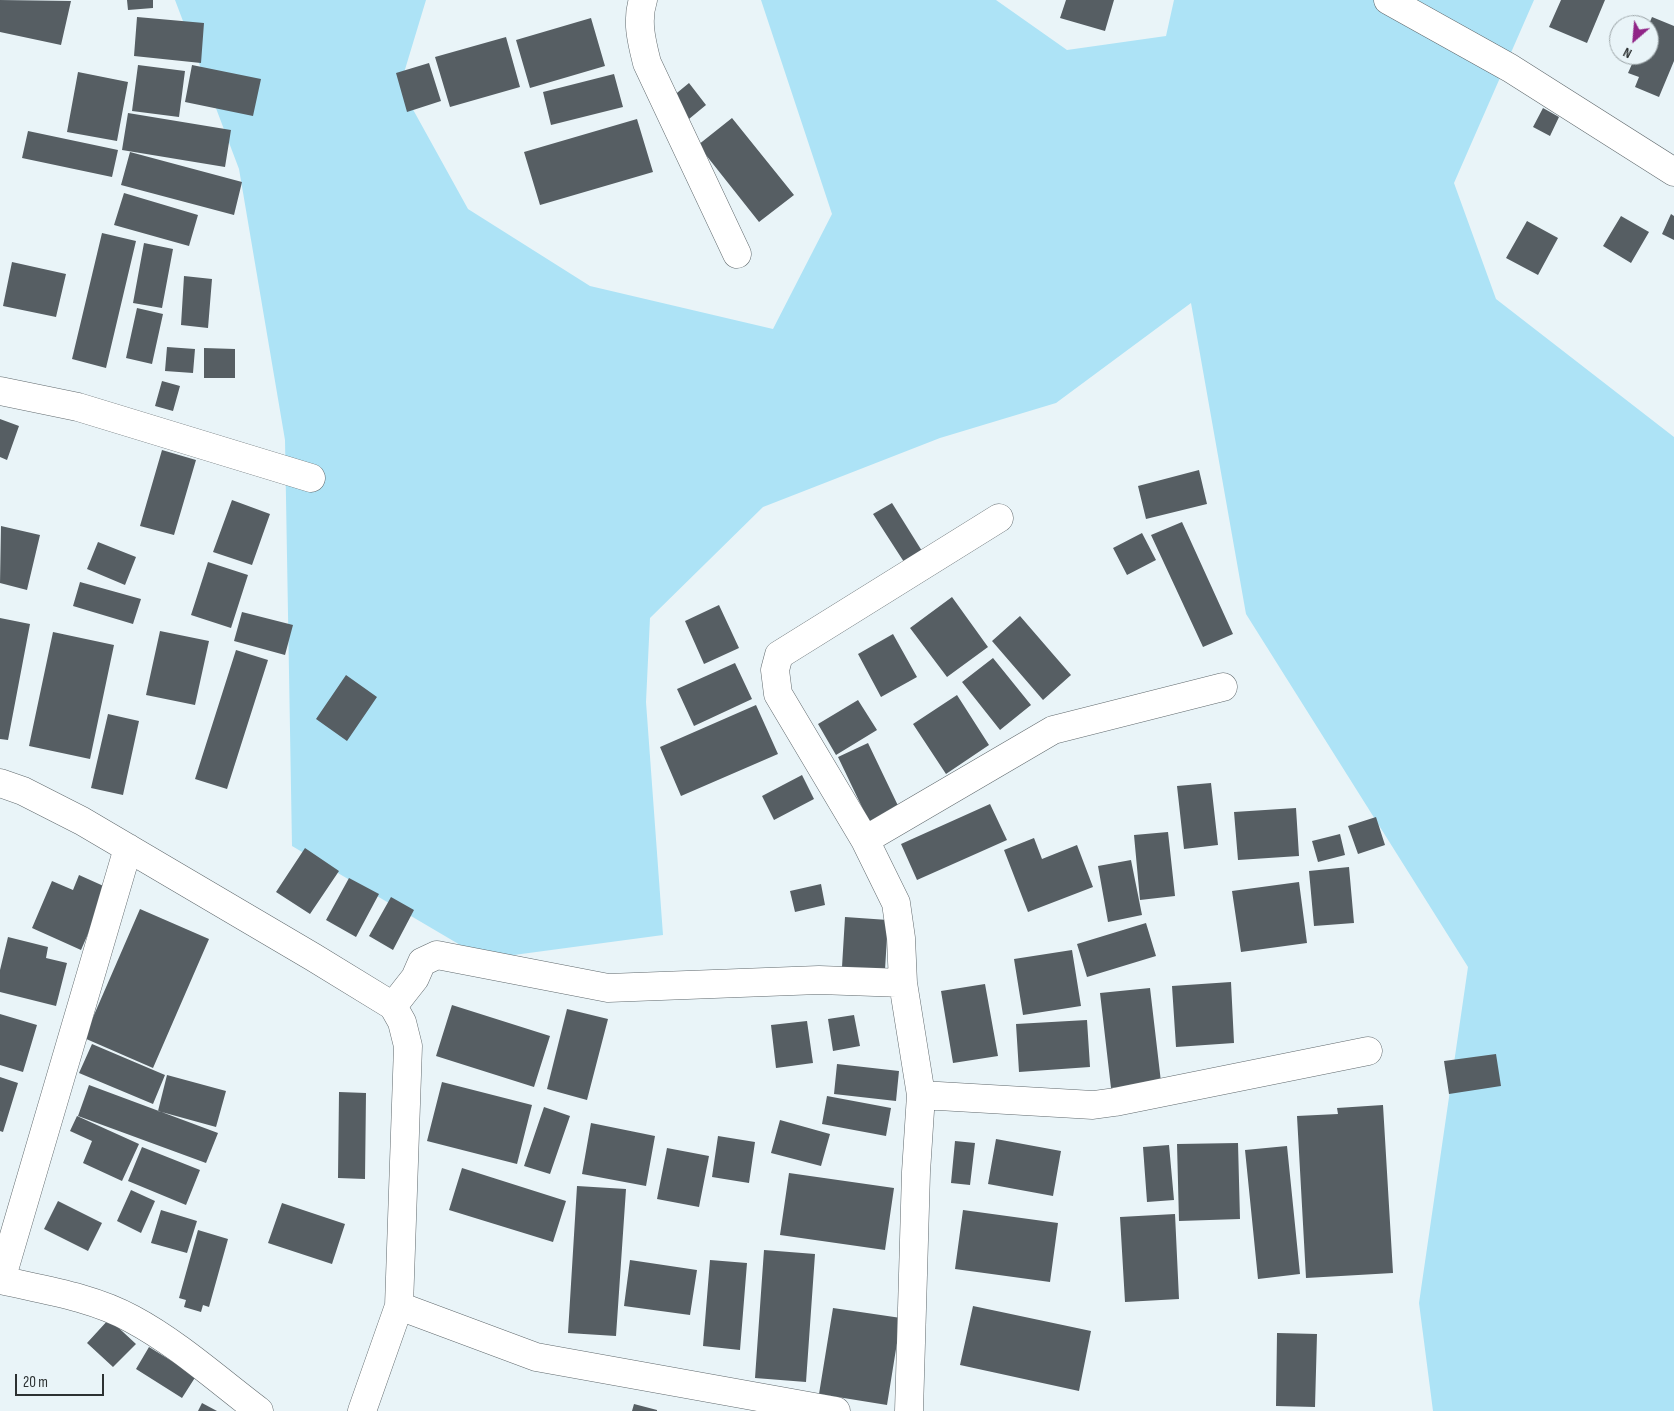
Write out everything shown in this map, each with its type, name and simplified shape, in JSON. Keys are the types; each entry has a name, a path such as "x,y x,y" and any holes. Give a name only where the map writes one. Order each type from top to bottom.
{"street":[{"path":"642,0 640,9 641,37 647,63 737,254"},
{"path":"1388,0 1510,68 1674,172"},
{"path":"0,391 78,407 311,478"},
{"path":"909,1411 916,1172 921,1095 903,984 901,938 896,903 865,840 778,694 775,670 779,655 999,518"},
{"path":"865,840 1052,730 1223,687"},
{"path":"0,783 24,791 128,848 393,1006 402,1022 408,1046 399,1306 362,1411"},
{"path":"128,848 0,1280 89,1301 131,1318 165,1340 259,1411"},
{"path":"393,1006 415,978 422,962 437,955 608,988 819,980 903,984"},
{"path":"921,1095 1093,1105 1368,1051"},
{"path":"399,1306 536,1357 836,1411"}],"shaded area":[{"path":"175,0 426,0 400,86 468,209 590,286 773,329 832,214 761,0 996,0 1067,50 1166,36 1174,0 1534,0 1454,183 1496,299 1674,437 1674,1411 1433,1411 1419,1303 1468,967 1246,614 1191,303 1056,403 940,438 763,507 650,618 646,702 663,935 484,959 292,846 285,440 239,169"}],"building":[{"path":"0,0 71,1 61,45 0,32"},
{"path":"127,0 153,0 153,8 128,10"},
{"path":"1066,0 1114,0 1105,31 1060,18"},
{"path":"1561,0 1605,0 1587,43 1549,27"},
{"path":"137,17 204,23 201,63 134,56"},
{"path":"591,18 605,66 530,88 516,40"},
{"path":"1659,20 1674,26 1674,61 1659,97 1635,87 1639,77 1628,73 1632,65 1659,65"},
{"path":"506,37 520,87 450,107 435,57"},
{"path":"429,63 441,101 407,112 396,73"},
{"path":"138,65 185,71 179,117 132,111"},
{"path":"192,65 261,79 253,116 185,102"},
{"path":"78,72 128,82 117,141 67,132"},
{"path":"614,74 623,107 551,125 543,92"},
{"path":"689,83 706,105 689,119 672,97"},
{"path":"1543,108 1559,117 1550,136 1533,127"},
{"path":"128,113 231,130 225,167 122,150"},
{"path":"732,118 794,195 759,222 698,145"},
{"path":"637,119 653,172 540,205 524,152"},
{"path":"28,131 118,150 112,177 22,158"},
{"path":"130,152 242,182 234,215 121,185"},
{"path":"124,193 198,215 189,246 114,225"},
{"path":"1671,214 1674,216 1674,240 1662,234"},
{"path":"1621,216 1649,232 1631,263 1603,246"},
{"path":"1527,221 1558,238 1538,275 1506,258"},
{"path":"102,233 136,241 106,368 72,359"},
{"path":"144,243 173,249 162,308 133,303"},
{"path":"12,262 66,274 56,317 3,306"},
{"path":"184,276 212,279 208,328 181,325"},
{"path":"137,308 163,314 152,364 126,358"},
{"path":"167,347 195,349 193,373 165,371"},
{"path":"204,348 235,349 235,378 204,378"},
{"path":"162,381 180,386 173,411 155,406"},
{"path":"0,419 19,426 7,460 0,457"},
{"path":"162,450 196,460 174,535 140,526"},
{"path":"1199,470 1207,504 1146,519 1138,486"},
{"path":"232,500 270,514 252,565 213,552"},
{"path":"892,503 922,551 904,562 873,514"},
{"path":"1182,522 1233,634 1203,647 1151,535"},
{"path":"1,526 40,535 27,590 0,583"},
{"path":"1142,533 1156,560 1127,575 1113,548"},
{"path":"98,542 136,557 125,585 87,569"},
{"path":"208,562 248,575 231,628 191,615"},
{"path":"80,582 141,599 133,624 73,606"},
{"path":"952,597 988,647 947,677 910,628"},
{"path":"719,605 739,648 704,664 685,621"},
{"path":"242,612 293,625 285,655 234,641"},
{"path":"1020,616 1071,675 1043,700 992,641"},
{"path":"0,618 30,624 8,740 0,739"},
{"path":"160,631 209,641 195,705 146,695"},
{"path":"53,632 114,645 90,759 29,746"},
{"path":"893,634 917,677 881,697 858,654"},
{"path":"236,650 268,660 227,789 195,779"},
{"path":"993,658 1031,705 1000,730 962,682"},
{"path":"735,663 752,699 694,726 677,689"},
{"path":"346,675 377,697 347,741 316,719"},
{"path":"957,695 989,745 946,774 913,724"},
{"path":"858,700 877,730 836,755 818,724"},
{"path":"756,705 778,754 681,796 660,747"},
{"path":"108,714 139,721 123,795 91,788"},
{"path":"868,743 902,814 872,828 838,757"},
{"path":"802,775 814,799 774,820 762,796"},
{"path":"1211,783 1218,845 1184,849 1177,786"},
{"path":"990,804 1007,840 917,880 901,844"},
{"path":"1296,808 1299,856 1238,860 1234,812"},
{"path":"1376,817 1385,845 1358,854 1348,826"},
{"path":"1168,832 1175,896 1140,900 1134,835"},
{"path":"1340,834 1345,855 1318,862 1312,841"},
{"path":"1034,838 1042,859 1077,845 1093,887 1028,912 1004,850"},
{"path":"305,848 339,871 310,914 276,892"},
{"path":"1131,860 1142,915 1108,922 1098,866"},
{"path":"1349,867 1354,923 1314,926 1309,871"},
{"path":"79,875 108,888 81,950 32,928 52,881 73,890"},
{"path":"349,878 379,894 356,937 326,920"},
{"path":"1299,882 1307,943 1241,952 1232,891"},
{"path":"821,884 825,905 795,912 790,891"},
{"path":"391,897 414,910 393,950 369,936"},
{"path":"140,909 209,939 153,1068 84,1038"},
{"path":"845,917 888,920 885,970 842,967"},
{"path":"1146,923 1156,956 1087,977 1077,944"},
{"path":"8,937 48,947 46,958 67,963 56,1006 0,992 0,970"},
{"path":"1072,950 1081,1006 1023,1015 1014,959"},
{"path":"1231,982 1234,1043 1176,1047 1172,986"},
{"path":"985,984 998,1056 953,1063 941,991"},
{"path":"1150,988 1161,1082 1111,1088 1100,993"},
{"path":"452,1005 550,1036 534,1087 436,1056"},
{"path":"567,1009 608,1019 587,1100 547,1089"},
{"path":"0,1014 37,1025 23,1072 0,1065"},
{"path":"854,1015 860,1046 833,1051 828,1019"},
{"path":"1087,1020 1090,1067 1019,1072 1016,1024"},
{"path":"807,1021 813,1063 776,1068 771,1025"},
{"path":"92,1044 165,1075 153,1104 79,1073"},
{"path":"1496,1054 1501,1086 1449,1094 1444,1061"},
{"path":"837,1064 899,1071 896,1101 834,1094"},
{"path":"167,1075 226,1091 216,1127 158,1111"},
{"path":"0,1077 18,1083 3,1132 0,1131"},
{"path":"442,1082 532,1105 517,1164 427,1141"},
{"path":"89,1085 218,1133 206,1163 78,1116"},
{"path":"339,1092 366,1093 365,1179 338,1178"},
{"path":"827,1096 891,1108 886,1136 822,1124"},
{"path":"1383,1105 1393,1273 1306,1278 1297,1116 1338,1114 1337,1108"},
{"path":"544,1107 570,1116 550,1174 524,1166"},
{"path":"77,1116 139,1144 122,1181 83,1163 92,1141 70,1131"},
{"path":"780,1120 830,1134 821,1166 771,1153"},
{"path":"591,1123 655,1136 646,1186 582,1174"},
{"path":"718,1136 755,1142 749,1183 712,1177"},
{"path":"996,1139 1061,1151 1053,1196 988,1184"},
{"path":"955,1141 975,1143 970,1185 951,1183"},
{"path":"1238,1143 1240,1219 1179,1221 1177,1144"},
{"path":"1169,1145 1174,1200 1147,1202 1143,1147"},
{"path":"1287,1146 1300,1274 1258,1279 1245,1150"},
{"path":"142,1147 200,1170 186,1205 128,1181"},
{"path":"667,1148 709,1156 699,1207 657,1199"},
{"path":"462,1168 566,1201 553,1242 449,1210"},
{"path":"789,1173 894,1188 885,1250 780,1235"},
{"path":"577,1186 626,1189 616,1336 568,1333"},
{"path":"131,1190 155,1201 141,1233 117,1221"},
{"path":"58,1201 102,1223 88,1251 44,1229"},
{"path":"282,1203 345,1224 332,1264 268,1243"},
{"path":"161,1210 197,1221 187,1253 151,1243"},
{"path":"963,1210 1058,1223 1050,1282 955,1269"},
{"path":"1175,1214 1179,1299 1125,1302 1120,1217"},
{"path":"198,1230 228,1239 209,1307 203,1305 201,1312 184,1307 186,1300 179,1298"},
{"path":"764,1250 815,1254 806,1382 755,1378"},
{"path":"630,1260 697,1270 690,1315 624,1306"},
{"path":"710,1260 747,1263 740,1350 703,1346"},
{"path":"973,1306 1091,1331 1079,1391 960,1365"},
{"path":"833,1308 901,1318 887,1405 819,1394"},
{"path":"109,1319 136,1344 113,1367 87,1343"},
{"path":"1277,1333 1317,1334 1315,1407 1276,1406"},
{"path":"149,1347 196,1376 182,1398 136,1369"},
{"path":"202,1403 217,1411 198,1411"},
{"path":"634,1404 657,1410 657,1411 632,1411"}]}
